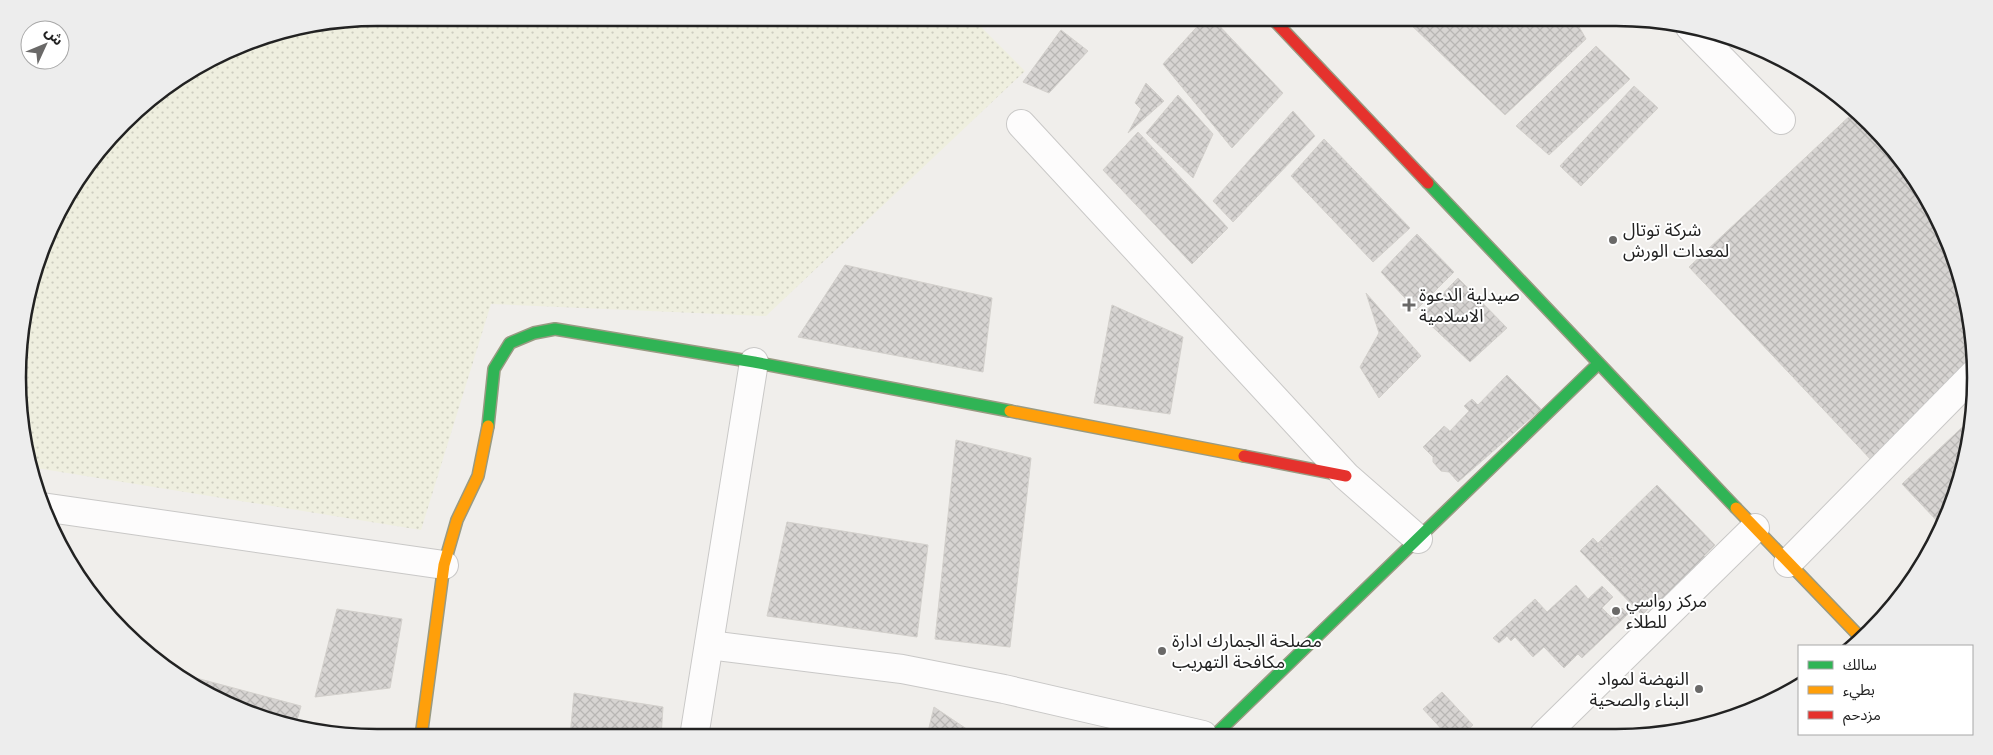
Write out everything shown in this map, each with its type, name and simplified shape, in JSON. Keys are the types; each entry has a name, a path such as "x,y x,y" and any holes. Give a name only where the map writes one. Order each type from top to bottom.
{"street":[{"path":"1280,26 1598,364 1856,633"},
{"path":"1699,36 1780,120"},
{"path":"1021,124 1346,476 1418,539"},
{"path":"422,729 444,565 457,520 478,476 488,431 494,369 510,343 534,333 555,329 754,362 1346,476"},
{"path":"695,729 754,362"},
{"path":"1221,729 1598,364"},
{"path":"1788,563 1967,381"},
{"path":"52,508 444,565"},
{"path":"1550,729 1756,528"},
{"path":"709,645 902,669 1004,688 1175,729"}],"green space":[{"path":"378,26 980,26 1025,71 766,316 491,304 421,530 38,468 29,423 26,378 27,355 29,332 38,287 53,243 62,222 85,182 113,146 146,113 182,85 222,62 287,38 332,29"}],"building":[{"path":"1198,26 1220,26 1283,93 1232,148 1163,64"},
{"path":"1412,26 1579,26 1586,39 1505,115"},
{"path":"1061,30 1088,51 1049,93 1023,82"},
{"path":"1596,46 1630,79 1549,155 1516,126"},
{"path":"1146,83 1164,101 1128,133 1141,109 1135,103"},
{"path":"1634,86 1658,108 1581,186 1560,166"},
{"path":"1178,95 1213,134 1193,178 1146,133"},
{"path":"1293,111 1315,136 1233,222 1213,201"},
{"path":"1850,116 1880,146 1908,182 1931,222 1955,287 1964,332 1967,376 1874,463 1689,267"},
{"path":"1138,132 1228,228 1192,264 1103,170"},
{"path":"1324,139 1410,228 1373,262 1291,176"},
{"path":"1417,234 1454,272 1416,310 1381,272"},
{"path":"845,265 992,298 983,372 798,337"},
{"path":"1458,278 1507,328 1470,362 1421,316"},
{"path":"1366,293 1421,356 1379,398 1360,367 1379,333"},
{"path":"1112,305 1183,337 1170,414 1094,403"},
{"path":"1507,375 1541,409 1458,482 1449,472 1441,471 1433,462 1433,457 1423,447 1444,426 1450,431 1469,411 1464,406 1472,399 1478,405"},
{"path":"1963,426 1955,468 1936,520 1902,484"},
{"path":"956,440 1031,458 1010,647 935,639"},
{"path":"1657,485 1715,545 1704,556 1710,562 1661,609 1598,543"},
{"path":"787,522 928,545 917,637 767,616"},
{"path":"1593,538 1655,602 1642,615 1580,551"},
{"path":"1576,585 1588,599 1602,586 1613,597 1602,608 1612,618 1622,608 1628,614 1582,658 1578,654 1564,668 1544,647 1533,657 1515,637 1511,641 1507,636 1499,643 1493,638 1535,599 1547,612"},
{"path":"337,609 402,619 390,688 315,697"},
{"path":"195,678 301,706 297,719 287,717 243,702"},
{"path":"1442,692 1473,725 1469,729 1441,729 1423,709"},
{"path":"574,693 663,707 662,729 571,729"},
{"path":"934,707 967,729 929,729"}],"traffic: fast":[{"path":"1428,183 1736,508"},
{"path":"488,426 494,369 510,343 534,333 555,329 754,362 1010,411"},
{"path":"1221,729 1598,364"}],"traffic: slow":[{"path":"1010,411 1244,456"},
{"path":"422,729 444,565 457,520 478,476 488,426"},
{"path":"1736,508 1856,633"}],"traffic: jam":[{"path":"1280,26 1428,183"},
{"path":"1244,456 1346,476"}],"place":[{"name":"شركة توتال لمعدات الورش","path":"1613,240"},
{"name":"صيدلية الدعوة الاسلامية","path":"1409,305"},
{"name":"مركز رواسي للطلاء","path":"1616,611"},
{"name":"مصلحة الجمارك ادارة مكافحة التهريب","path":"1162,651"},
{"name":"النهضة لمواد البناء والصحية","path":"1699,689"}]}
